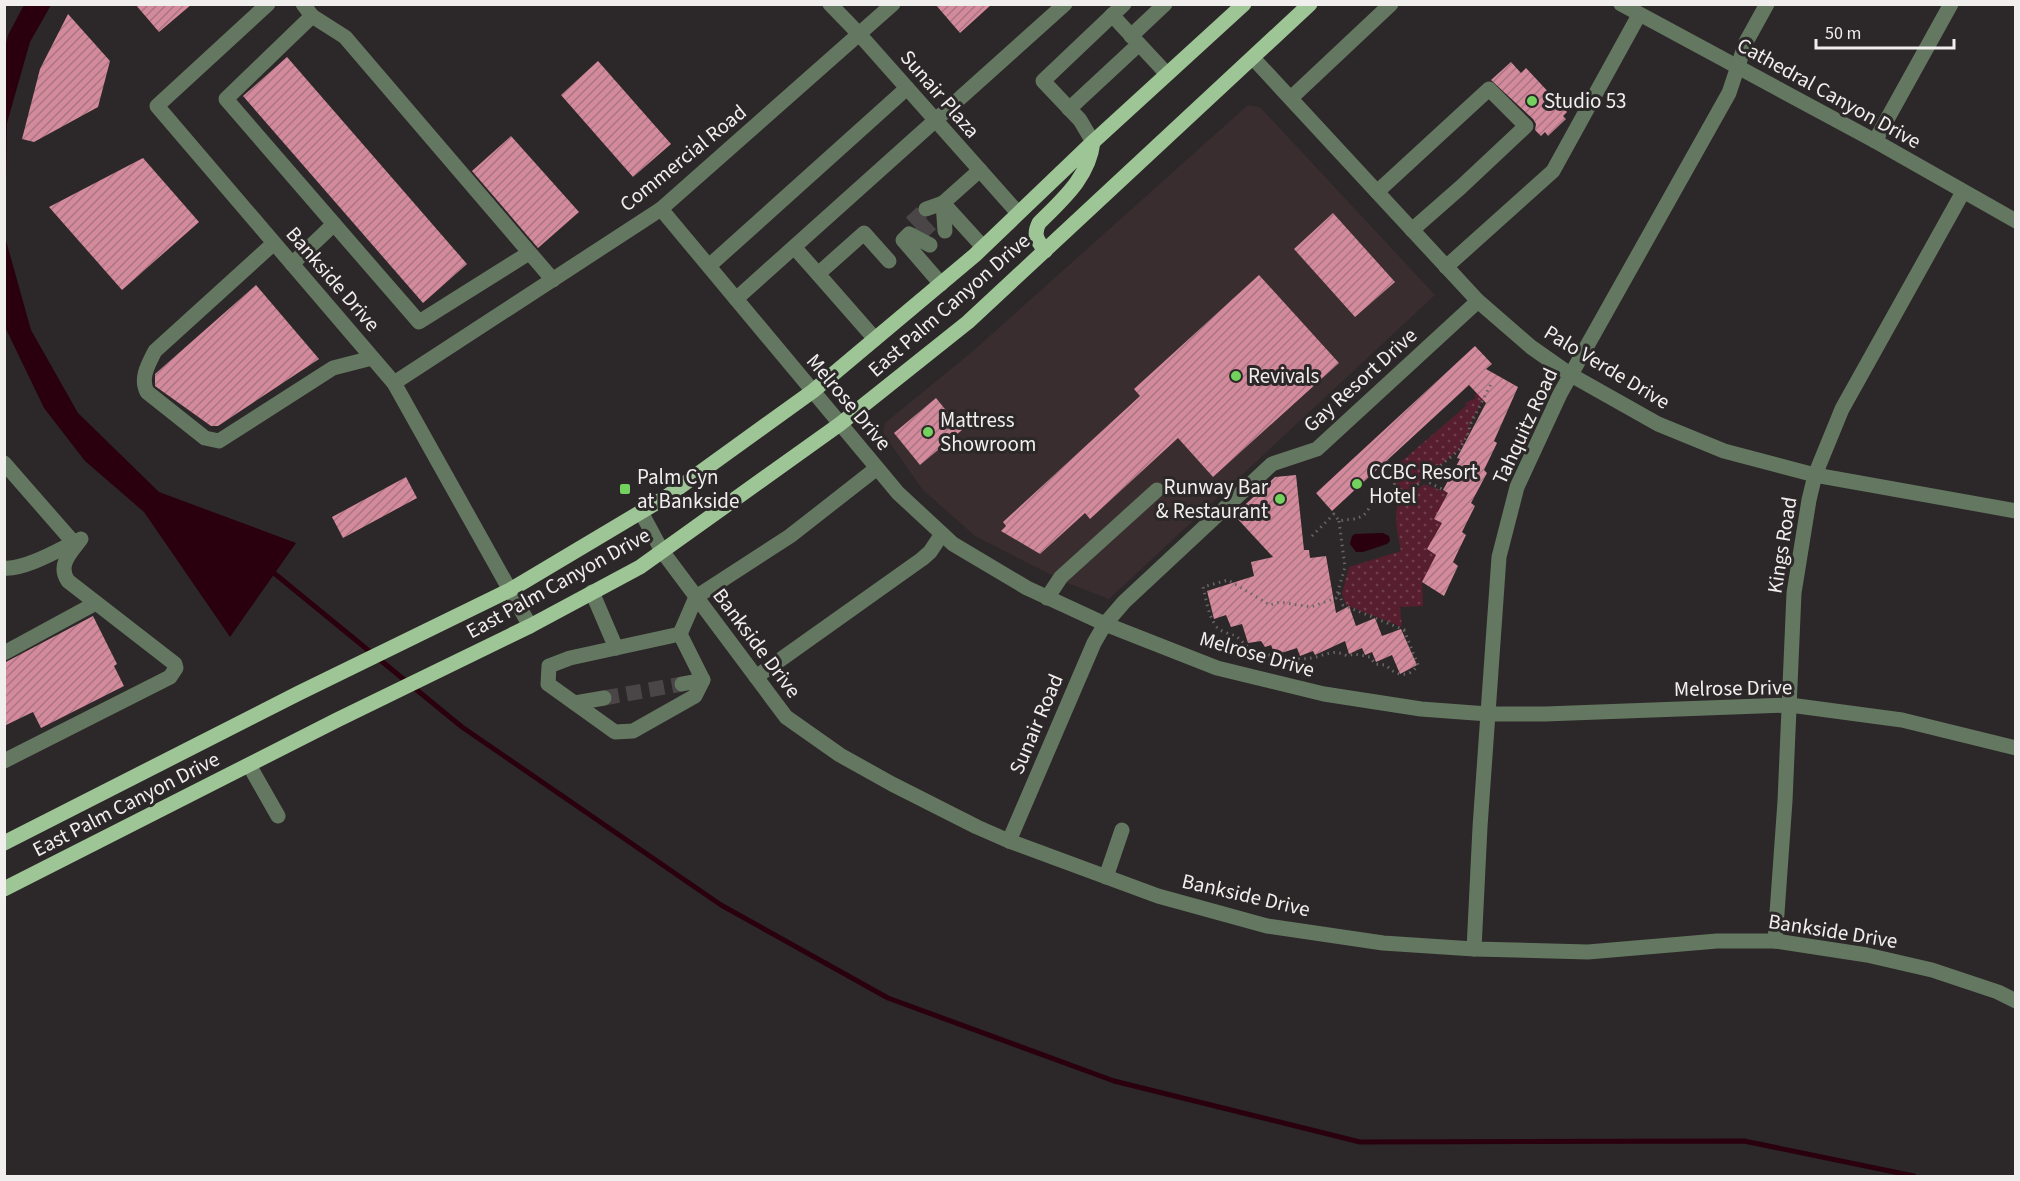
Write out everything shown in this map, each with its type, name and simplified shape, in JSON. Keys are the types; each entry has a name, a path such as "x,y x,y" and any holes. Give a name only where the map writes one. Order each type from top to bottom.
{"main road":[{"name":"East Palm Canyon Drive","path":"4,843 299,693 510,590 666,497 813,391 941,284 1244,4"},
{"name":"East Palm Canyon Drive","path":"4,889 336,720 530,626 639,567 840,424 968,322 1310,4"},
{"path":"1045,251 1035,237 1035,230 1039,223 1075,187 1092,158 1094,142"}],"street":[{"name":"Bankside Drive","path":"268,4 157,106 394,383 530,626"},
{"name":"Sunair Plaza","path":"830,4 908,88 1018,213"},
{"name":"Commercial Road","path":"394,383 661,209 893,4"},
{"path":"736,298 1065,4"},
{"path":"1094,142 1080,120 1043,81 1124,4"},
{"path":"1069,108 1135,40 1165,4"},
{"path":"1290,98 1391,4"},
{"name":"Tahquitz Road","path":"1474,949 1499,557 1517,487 1543,428 1571,375 1729,93 1746,42 1767,4"},
{"path":"1875,141 1951,4"},
{"name":"Cathedral Canyon Drive","path":"1624,5 1875,141 2016,221"},
{"path":"529,253 419,322 226,99 307,10 345,37 553,280"},
{"path":"1112,15 1167,74"},
{"path":"1446,267 1553,171 1639,15"},
{"name":"Palo Verde Drive","path":"1253,58 1478,302 1530,347 1571,375 1658,424 1724,452 1815,475 2016,511"},
{"path":"709,266 908,88"},
{"path":"1377,192 1489,89 1526,126 1412,230"},
{"path":"943,203 935,220 943,203 980,170"},
{"name":"Kings Road","path":"1775,941 1785,801 1794,593 1815,475 1842,409 1963,192"},
{"path":"943,203 983,247"},
{"name":"Melrose Drive","path":"661,209 898,493 953,544 1047,598 1105,624 1217,668 1324,694 1421,709 1488,714 1790,705 1902,720 2016,748"},
{"path":"292,264 334,224"},
{"path":"818,274 864,233 889,261"},
{"path":"917,234 903,240 941,284"},
{"path":"274,243 155,351 146,370 143,384 147,393 205,438 219,441 333,368 372,357"},
{"path":"794,247 874,339"},
{"name":"Gay Resort Drive","path":"1105,624 1124,602 1272,465 1317,449 1478,302"},
{"path":"4,463 74,543"},
{"path":"703,680 680,634 696,597 790,536 877,468"},
{"path":"1047,598 1061,577 1157,490"},
{"name":"Bankside Drive","path":"641,512 662,550 786,717 840,755 892,784 1009,841 1158,896 1267,926 1383,944 1588,952 1718,941 1775,941 1867,955 1932,970 1998,992 2016,1001"},
{"path":"756,677 922,559 930,552 942,534"},
{"path":"4,568 12,569 81,539 66,560 64,575 68,581 175,664 174,673 170,677 4,761"},
{"path":"592,592 616,648"},
{"path":"4,653 96,603"},
{"name":"Sunair Road","path":"1009,841 1094,643 1105,624"},
{"path":"680,634 570,658 549,666 548,684 615,732 633,731 695,696 703,680"},
{"path":"682,684 703,680"},
{"path":"575,703 604,698"},
{"path":"249,765 278,816"},
{"path":"1106,877 1122,830"}],"path":[{"path":"1339,521 1364,516 1371,502 1394,501 1424,480 1459,450 1482,404 1481,400 1492,382"},
{"path":"1387,461 1395,477 1394,501"},
{"path":"1424,480 1442,489"},
{"path":"1312,536 1334,514 1339,521 1345,567 1336,598 1311,607 1280,602 1270,606 1228,580 1203,587 1214,625 1221,631 1238,638 1246,646 1291,660 1340,652 1347,656 1354,654 1370,657 1375,664 1386,665 1392,672 1404,676 1414,672 1419,665 1406,631 1343,605 1339,591"}],"shaded area":[{"path":"24,5 51,5 30,42 7,123 5,237 5,48 8,35"},
{"path":"1248,105 1260,107 1435,295 1109,599 1067,583 975,536 922,489 883,433 885,423 973,351"},
{"path":"5,237 31,330 78,413 159,492 296,543 230,637 144,512 85,461 44,408 5,327"},
{"path":"1492,382 1459,450 1407,493 1396,498 1397,476 1394,468 1467,405 1465,403 1476,398 1474,395"},
{"path":"1424,484 1448,493 1435,519 1442,523 1427,549 1436,555 1422,582 1423,606 1400,607 1402,627 1346,605 1342,593 1349,567 1401,551 1396,525 1398,505 1401,500"},
{"path":"1383,533 1389,536 1390,541 1387,544 1356,552 1350,544 1355,534"}],"building":[{"path":"135,4 192,4 159,32"},
{"path":"935,4 992,4 960,33"},
{"path":"68,14 110,61 98,107 34,142 22,139 40,69"},
{"path":"287,57 467,264 423,303 243,96"},
{"path":"598,61 671,144 633,177 561,95"},
{"path":"1511,62 1521,73 1526,68 1567,112 1563,116 1566,119 1548,136 1545,132 1541,136 1535,130 1536,124 1533,119 1491,80"},
{"path":"511,136 579,212 538,248 472,171"},
{"path":"143,158 199,222 122,290 49,207"},
{"path":"1333,213 1395,282 1355,317 1294,249"},
{"name":"Revivals","path":"1259,275 1339,363 1213,477 1178,438 1090,519 1085,513 1040,554 1001,531 1006,526 1003,522 1140,396 1134,389"},
{"path":"256,285 319,359 218,426 211,426 155,386 155,374"},
{"path":"1475,346 1492,364 1486,369 1518,387 1494,441 1497,443 1484,470 1487,473 1471,503 1475,506 1462,532 1466,535 1453,562 1458,566 1444,596 1422,582 1436,555 1427,549 1442,523 1434,519 1448,493 1443,490 1486,403 1469,385 1332,511 1316,493"},
{"name":"Mattress Showroom","path":"936,398 962,430 920,465 894,433"},
{"path":"1296,475 1304,550 1309,550 1310,558 1326,556 1336,613 1349,606 1356,626 1375,618 1382,636 1401,629 1417,665 1400,674 1392,655 1376,662 1372,652 1365,655 1362,648 1349,654 1345,641 1315,655 1313,651 1300,656 1297,648 1275,655 1271,645 1265,647 1261,641 1248,643 1242,624 1231,627 1226,615 1214,619 1207,591 1254,576 1251,562 1273,557 1234,515 1275,477"},
{"path":"406,477 417,498 343,538 332,517"},
{"path":"93,616 117,664 114,666 124,686 41,728 33,712 4,726 4,663"}],"waterway":[{"path":"269,569 462,727 721,905 888,998 1114,1081 1360,1142 1744,1141 1914,1176"}],"tunnel":[{"path":"911,223 926,209"},
{"path":"920,234 935,220"},
{"path":"604,698 682,684"}],"place":[{"name":"Studio 53","path":"1532,101"},
{"name":"Revivals","path":"1236,376"},
{"name":"Mattress Showroom","path":"928,432"},
{"name":"CCBC Resort Hotel","path":"1357,484"},
{"name":"Palm Cyn at Bankside","path":"625,489"},
{"name":"Runway Bar & Restaurant","path":"1280,499"}]}
